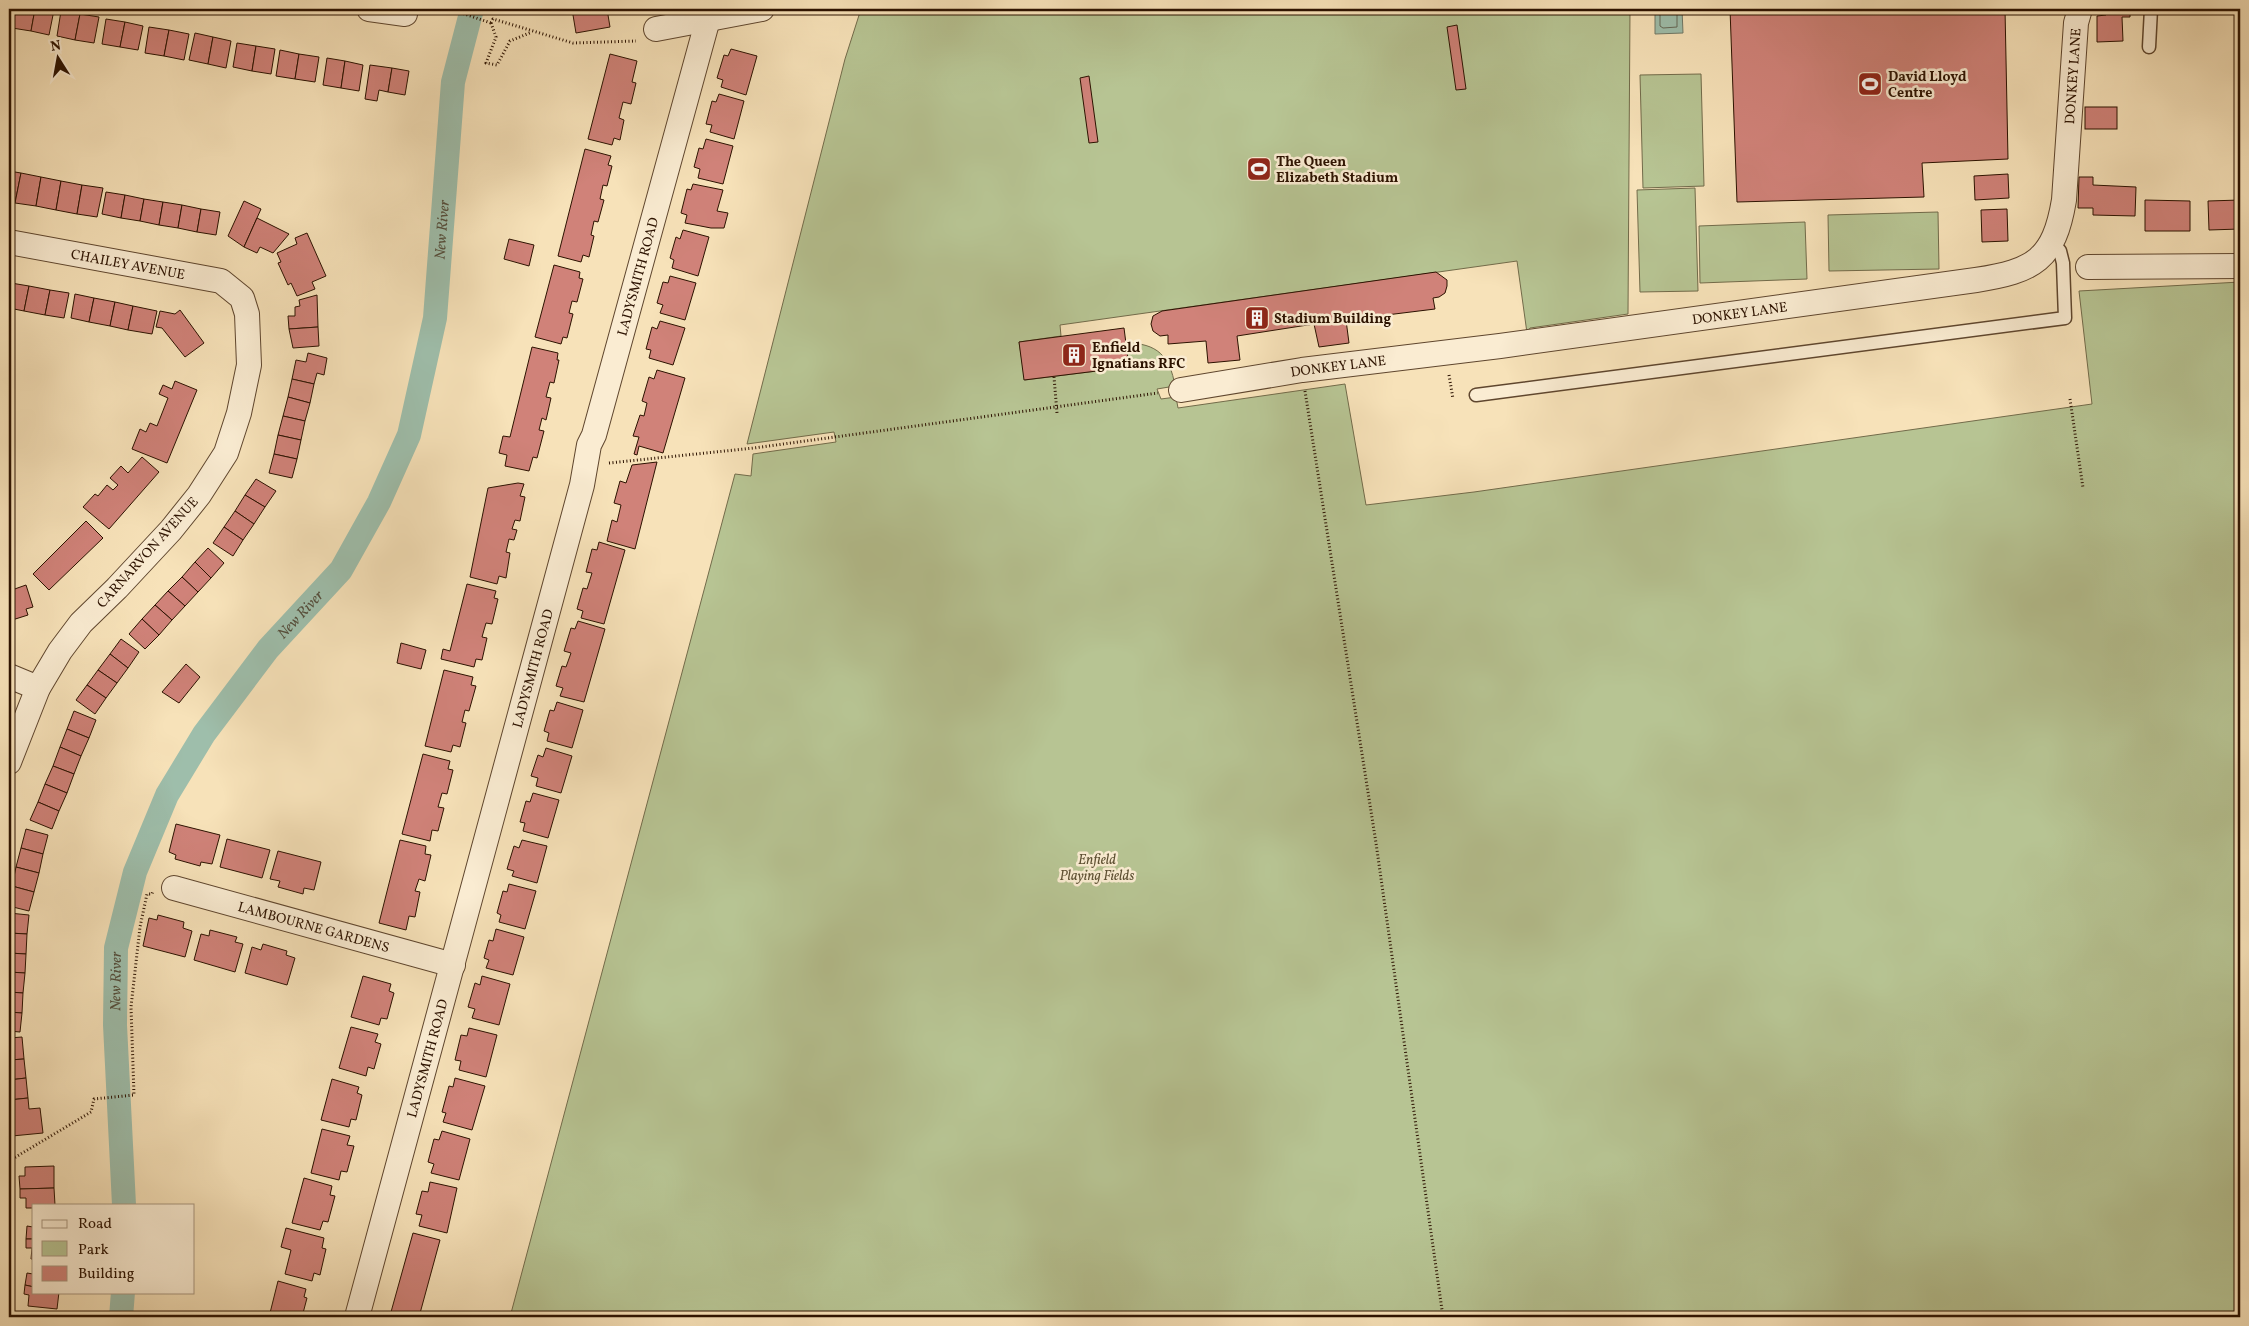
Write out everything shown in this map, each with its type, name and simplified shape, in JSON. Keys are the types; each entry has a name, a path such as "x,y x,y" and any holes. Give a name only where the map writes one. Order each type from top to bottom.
{"street":[{"path":"369,9 404,14"},
{"path":"649,34 710,14 762,9"},
{"name":"DONKEY LANE","path":"1181,390 1302,370 1715,317 1997,277 2024,269 2040,258 2052,243 2060,222 2064,200 2076,23 2080,9"},
{"name":"LADYSMITH ROAD","path":"357,1317 582,485 589,446 594,435 710,14"},
{"name":"CHAILEY AVENUE","path":"9,242 221,281 242,298"},
{"path":"2088,267 2240,266"},
{"name":"CARNARVON AVENUE","path":"9,762 38,688 60,651 81,623 117,588 171,530 199,494 226,453 239,412 249,365 247,314 242,298"},
{"path":"9,676 38,688"},
{"name":"LAMBOURNE GARDENS","path":"174,888 453,965"}],"lane":[{"path":"2148,47 2151,9"},
{"path":"1476,395 2065,318 2062,256 2052,243"}],"path":[{"path":"9,17 10,9"},
{"path":"451,9 489,22 496,37 486,63 497,65 510,41 533,32"},
{"path":"489,22 493,19 574,43 649,34"},
{"path":"1302,370 1376,843 1443,1317"},
{"path":"1054,377 1057,413"},
{"path":"606,464 754,448 1181,390"},
{"path":"2070,399 2083,488"},
{"path":"9,1161 91,1112 94,1098 134,1095 131,1007 140,927 147,894 152,894"}],"green space":[{"name":"Enfield Playing Fields","path":"861,9 1630,9 1628,314 1530,328 1527,333 1517,261 1060,325 1061,336 1019,342 1025,380 1129,367 1126,343 1154,349 1160,353 1170,367 1175,386 1157,389 1161,399 1176,397 1178,408 1345,384 1366,505 1474,492 2092,404 2079,291 2240,282 2240,1317 510,1317 735,474 751,476 753,454 836,442 834,432 747,444 845,59"},
{"path":"1701,74 1704,186 1643,188 1640,75"},
{"path":"1695,188 1698,291 1640,292 1637,190"},
{"path":"1938,212 1939,269 1829,271 1828,215"},
{"path":"1805,222 1807,279 1700,283 1699,226"}],"water":[{"path":"1655,9 1682,9 1683,33 1655,34"}],"building":[{"path":"16,9 35,9 31,31 12,28"},
{"path":"35,9 54,10 49,35 31,31"},
{"path":"572,9 607,9 610,27 576,33"},
{"name":"David Lloyd Centre","path":"1730,9 2005,9 2008,159 1922,163 1924,197 1737,202"},
{"path":"2106,9 2130,9 2130,17 2122,17 2123,41 2097,42 2097,16 2106,15"},
{"path":"61,11 80,14 75,40 57,36"},
{"path":"80,14 99,17 94,43 75,40"},
{"path":"106,19 125,22 120,47 102,44"},
{"path":"125,22 143,26 138,50 120,47"},
{"path":"1457,25 1466,89 1456,90 1447,27"},
{"path":"149,27 169,30 164,56 145,53"},
{"path":"169,30 189,34 184,60 164,56"},
{"path":"195,33 213,37 208,64 189,60"},
{"path":"213,37 231,41 226,68 208,64"},
{"path":"237,43 256,46 252,71 233,67"},
{"path":"256,46 275,49 271,74 252,71"},
{"path":"731,49 757,56 746,95 721,87 723,80 717,78 724,55 728,56"},
{"path":"280,50 299,54 295,79 276,76"},
{"path":"299,54 319,57 315,82 295,79"},
{"path":"610,54 637,61 632,82 636,83 631,104 623,102 619,118 624,120 620,140 614,138 612,145 588,139"},
{"path":"327,58 345,61 341,88 323,85"},
{"path":"345,61 363,65 359,91 341,88"},
{"path":"370,65 392,68 388,92 379,90 377,101 365,99"},
{"path":"392,68 409,71 405,95 388,92"},
{"path":"1089,76 1098,142 1089,143 1080,78"},
{"path":"719,94 744,101 734,139 710,132 712,125 706,124 712,101 716,102"},
{"path":"2085,107 2117,107 2117,129 2085,129"},
{"path":"706,139 733,146 723,184 698,178 700,169 694,167 699,148 703,149"},
{"path":"585,149 611,156 608,165 612,166 607,186 603,185 600,199 604,200 598,222 594,221 591,235 594,236 589,257 583,255 581,262 558,256"},
{"path":"9,171 21,173 15,203 9,202"},
{"path":"21,173 41,177 36,206 15,203"},
{"path":"2008,174 2009,198 1975,200 1974,176"},
{"path":"41,177 61,181 56,210 36,206"},
{"path":"2079,177 2093,177 2093,185 2136,187 2135,216 2093,215 2093,208 2078,208"},
{"path":"61,181 82,185 77,214 56,210"},
{"path":"693,184 723,190 717,211 728,213 724,228 711,228 685,223 687,215 681,213 687,189 691,190"},
{"path":"82,185 103,188 97,217 77,214"},
{"path":"106,192 125,195 121,218 102,214"},
{"path":"125,195 144,199 140,221 121,218"},
{"path":"144,199 163,202 159,225 140,221"},
{"path":"2145,200 2190,201 2190,231 2145,231"},
{"path":"2240,200 2240,229 2209,230 2208,201"},
{"path":"244,201 261,209 244,247 228,236"},
{"path":"163,202 182,205 178,228 159,225"},
{"path":"182,205 201,209 197,232 178,228"},
{"path":"201,209 220,212 216,235 197,232"},
{"path":"2007,209 2008,241 1982,242 1981,210"},
{"path":"257,218 289,234 273,253 260,247 257,253 244,247"},
{"path":"683,230 709,237 698,276 672,268 674,260 670,258 676,237 680,239"},
{"path":"307,233 326,276 312,282 315,289 297,296 291,283 288,285 278,263 281,262 277,253 297,244 295,238"},
{"path":"509,239 534,245 529,266 504,259"},
{"path":"554,265 580,272 579,278 583,279 577,302 572,301 569,313 573,314 567,338 563,337 561,344 535,337"},
{"name":"Stadium Building","path":"1436,272 1447,280 1447,286 1445,293 1433,298 1435,309 1346,320 1349,343 1319,347 1314,324 1237,336 1240,360 1208,363 1206,341 1168,344 1168,335 1160,336 1153,331 1151,324 1153,316 1162,311"},
{"path":"670,276 696,283 685,320 660,313 663,305 657,303 663,282 668,283"},
{"path":"11,283 29,286 24,311 9,308"},
{"path":"29,286 50,290 45,315 24,311"},
{"path":"50,290 69,293 64,318 45,315"},
{"path":"75,294 94,298 89,322 71,318"},
{"path":"317,295 318,327 289,329 288,316 295,316 295,307 300,306 299,300"},
{"path":"94,298 115,302 110,326 89,322"},
{"path":"115,302 133,306 128,330 110,326"},
{"path":"133,306 157,311 152,334 128,330"},
{"path":"180,310 204,343 185,357 162,328 156,327 160,311 175,314"},
{"path":"660,321 685,328 673,365 649,358 651,350 646,349 652,327 657,329"},
{"path":"318,327 319,346 293,348 289,329"},
{"name":"Enfield Ignatians RFC","path":"1124,328 1129,367 1024,380 1019,342"},
{"path":"532,347 558,353 557,360 559,360 554,383 550,382 546,397 551,398 546,420 542,418 539,430 544,431 537,458 533,457 529,471 505,466 507,455 499,453 503,436 510,437"},
{"path":"308,353 327,358 324,375 317,373 314,384 292,379 296,360 306,362"},
{"path":"657,370 685,378 663,453 639,446 637,455 634,454 639,437 633,436 640,415 644,416 647,403 642,401 649,377 654,379"},
{"path":"292,379 314,384 310,403 288,397"},
{"path":"175,381 197,390 167,463 132,449 140,429 146,432 150,423 157,426 168,398 159,394 163,385 172,389"},
{"path":"288,397 310,403 305,421 283,416"},
{"path":"283,416 305,421 301,440 278,435"},
{"path":"278,435 301,440 297,459 274,454"},
{"path":"274,454 297,459 292,478 269,473"},
{"path":"142,457 159,472 109,529 83,507 95,494 98,496 107,485 113,490 118,485 110,478 121,466 128,473"},
{"path":"657,462 635,549 607,541 612,520 617,522 621,505 614,503 620,481 626,483 632,465"},
{"path":"256,479 276,491 265,507 245,495"},
{"path":"518,483 524,484 520,496 525,497 520,521 515,520 512,529 517,530 514,540 509,539 506,552 510,553 506,578 499,576 497,584 470,577 488,488"},
{"path":"245,495 265,507 254,524 235,511"},
{"path":"235,511 254,524 243,540 224,527"},
{"path":"86,521 103,538 49,590 33,574"},
{"path":"224,527 243,540 233,556 213,543"},
{"path":"599,542 625,550 604,624 581,618 583,611 577,609 583,588 587,589 592,573 586,572 592,549 597,550"},
{"path":"208,548 224,563 211,578 195,562"},
{"path":"195,562 211,578 198,592 182,577"},
{"path":"182,577 198,592 185,606 168,591"},
{"path":"467,584 496,591 494,598 498,599 492,624 486,623 482,637 487,638 482,660 476,659 474,667 441,659 443,649 450,651"},
{"path":"26,585 33,607 26,609 28,615 9,621 9,591"},
{"path":"168,591 185,606 172,620 155,605"},
{"path":"155,605 172,620 159,635 142,619"},
{"path":"142,619 159,635 145,649 129,634"},
{"path":"578,621 605,629 584,702 560,696 563,688 556,686 562,666 566,667 571,653 564,651 571,628 575,629"},
{"path":"121,639 139,652 128,668 110,654"},
{"path":"401,643 426,650 421,669 397,663"},
{"path":"110,654 128,668 117,683 98,670"},
{"path":"186,664 200,677 179,703 162,692"},
{"path":"98,670 117,683 106,698 87,685"},
{"path":"444,670 473,677 471,685 476,686 469,711 465,710 462,722 466,723 460,747 453,745 451,752 425,746"},
{"path":"87,685 106,698 95,714 76,700"},
{"path":"557,702 583,710 572,748 547,741 549,733 544,731 550,710 554,711"},
{"path":"74,711 96,720 89,738 67,729"},
{"path":"67,729 89,738 81,756 60,747"},
{"path":"60,747 81,756 74,774 53,766"},
{"path":"546,748 572,756 561,793 536,786 538,778 531,776 538,755 543,757"},
{"path":"423,754 450,761 448,769 453,770 447,794 442,793 438,807 444,808 438,831 432,830 430,841 402,834"},
{"path":"53,766 74,774 67,793 45,784"},
{"path":"45,784 67,793 59,811 38,802"},
{"path":"533,793 559,800 548,838 523,831 525,823 520,822 526,801 530,802"},
{"path":"38,802 59,811 52,829 30,820"},
{"path":"176,824 220,835 212,864 201,862 200,866 175,859 176,855 169,852"},
{"path":"26,829 48,835 43,854 21,848"},
{"path":"227,839 270,850 262,878 220,867"},
{"path":"400,840 426,846 425,854 431,855 425,881 419,879 415,891 420,892 415,917 409,916 406,930 379,923"},
{"path":"522,840 547,846 537,883 512,876 514,871 507,869 514,846 519,848"},
{"path":"21,848 43,854 39,873 16,867"},
{"path":"278,851 321,862 314,890 304,888 303,894 278,887 280,881 270,879"},
{"path":"16,867 39,873 34,892 12,886"},
{"path":"509,884 536,891 525,929 499,922 501,915 497,913 503,891 507,892"},
{"path":"12,886 34,892 29,911 9,906"},
{"path":"9,913 29,915 27,934 9,933"},
{"path":"158,915 184,922 183,928 192,931 185,957 143,946 149,918 157,920"},
{"path":"496,929 524,937 513,975 486,968 489,960 484,958 489,940 493,941"},
{"path":"210,930 237,937 235,942 243,944 235,972 194,960 201,934 209,936"},
{"path":"9,933 27,934 26,954 9,953"},
{"path":"263,944 287,951 286,955 295,958 287,985 245,973 252,947 261,950"},
{"path":"9,953 26,954 25,973 9,972"},
{"path":"9,972 25,973 23,993 9,992"},
{"path":"363,976 391,984 389,991 394,993 387,1019 381,1018 379,1025 351,1017"},
{"path":"482,976 510,984 499,1025 472,1018 475,1009 468,1007 475,983 480,985"},
{"path":"9,992 23,993 22,1013 9,1012"},
{"path":"9,1012 22,1013 20,1032 9,1031"},
{"path":"351,1027 378,1034 375,1042 381,1044 374,1069 368,1067 366,1076 339,1068"},
{"path":"469,1028 497,1035 486,1077 459,1070 461,1061 455,1060 461,1035 467,1036"},
{"path":"22,1037 24,1059 9,1060 9,1038"},
{"path":"24,1059 26,1078 9,1080 9,1060"},
{"path":"26,1078 28,1098 9,1100 9,1080"},
{"path":"455,1078 485,1086 472,1130 443,1122 446,1113 442,1112 449,1086 453,1087"},
{"path":"332,1079 359,1087 357,1093 362,1095 356,1120 351,1119 349,1127 321,1120"},
{"path":"28,1098 29,1109 40,1108 43,1133 12,1136 9,1100"},
{"path":"322,1129 350,1136 347,1145 354,1146 347,1172 341,1171 339,1180 311,1173"},
{"path":"442,1131 470,1139 459,1180 431,1173 434,1164 428,1162 434,1139 439,1140"},
{"path":"54,1166 54,1188 20,1189 19,1176 25,1176 25,1167"},
{"path":"304,1178 332,1186 330,1195 335,1196 328,1222 323,1221 320,1230 292,1223"},
{"path":"430,1182 457,1188 447,1233 419,1226 422,1215 416,1214 422,1191 428,1192"},
{"path":"54,1188 55,1204 32,1204 32,1208 26,1208 26,1198 20,1198 20,1189"},
{"path":"27,1226 32,1227 32,1239 26,1239"},
{"path":"286,1228 324,1238 322,1248 326,1249 320,1275 314,1273 312,1281 285,1274 291,1250 281,1247"},
{"path":"413,1233 440,1240 419,1317 391,1312"},
{"path":"26,1239 32,1239 32,1248 26,1248"},
{"path":"27,1273 32,1274 32,1287 25,1285"},
{"path":"278,1281 306,1289 304,1297 307,1298 302,1317 269,1317"},
{"path":"25,1285 32,1287 32,1294 59,1294 57,1309 28,1306 29,1295 24,1294"},
{"path":"21,1313 38,1317 20,1317"}],"waterway":[{"name":"New River","path":"124,1204 115,1025 116,948 135,872 167,795 204,734 268,649 341,570 379,502 409,435 435,318 453,82 472,9"},
{"name":"New River","path":"121,1317 123,1294"}],"place":[{"name":"David Lloyd Centre","path":"1870,84"},
{"name":"The Queen Elizabeth Stadium","path":"1259,169"},
{"name":"Stadium Building","path":"1257,318"},
{"name":"Enfield Ignatians RFC","path":"1074,355"}]}
